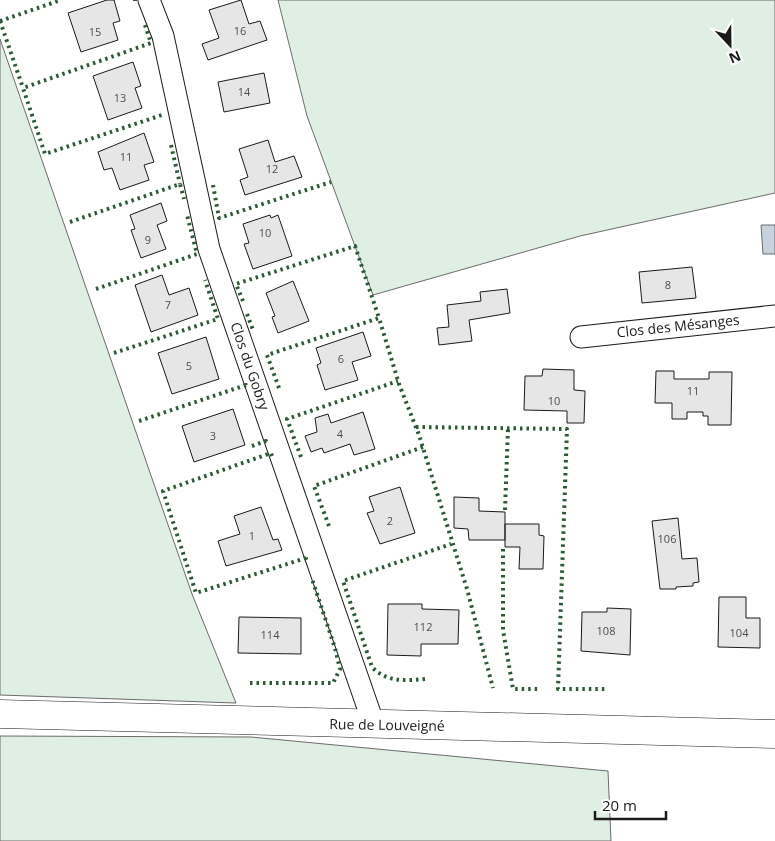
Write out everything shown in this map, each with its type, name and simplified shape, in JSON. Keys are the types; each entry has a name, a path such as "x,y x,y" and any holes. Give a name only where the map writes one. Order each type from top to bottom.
{"main road":[{"name":"Rue de Louveigné","path":"0,714 374,726 775,734"}],"street":[{"name":"Clos du Gobry","path":"149,0 163,36 209,249 374,726"},
{"name":"Clos des Mésanges","path":"581,336 775,316"}],"green space":[{"path":"278,0 775,0 775,193 580,236 373,295 307,116"},
{"path":"0,39 192,594 236,703 0,695"},
{"path":"0,736 251,737 608,771 611,841 0,841"}],"shaded area":[{"path":"761,225 775,225 775,254 763,254"}],"building":[{"path":"107,0 114,0 120,21 113,23 118,40 81,52 68,13"},
{"path":"241,0 249,24 260,21 267,40 208,60 202,44 219,38 209,10"},
{"path":"133,62 141,86 135,88 142,108 108,120 93,76"},
{"path":"264,73 270,103 224,112 218,82"},
{"path":"144,133 154,162 144,165 149,180 120,190 112,168 104,170 98,152"},
{"path":"268,140 275,162 294,156 302,177 245,195 240,180 248,177 239,149"},
{"path":"161,203 167,221 157,225 166,249 141,258 131,230 135,229 130,215"},
{"path":"270,215 271,218 278,215 292,256 253,269 244,244 249,243 243,224"},
{"path":"692,267 696,298 642,303 639,272"},
{"path":"162,275 169,295 189,288 198,315 151,332 135,285"},
{"path":"293,281 309,321 278,333 272,317 275,316 266,293"},
{"path":"507,289 510,313 469,320 472,341 439,345 437,328 449,327 447,305 481,301 480,292"},
{"path":"363,332 371,356 352,362 358,380 325,390 317,365 321,363 316,348"},
{"path":"206,337 219,379 172,394 158,353"},
{"path":"543,369 574,370 574,390 585,391 584,423 567,423 567,411 524,410 525,376 542,376"},
{"path":"656,371 674,371 674,379 709,379 709,372 732,372 731,425 708,425 708,416 703,416 703,412 687,412 687,419 672,419 672,403 655,403"},
{"path":"233,409 245,445 194,462 182,426"},
{"path":"363,412 375,449 354,455 350,444 324,453 322,448 311,452 305,436 317,432 315,418 328,414 331,423"},
{"path":"400,487 415,533 380,544 367,513 374,511 369,497"},
{"path":"454,497 479,498 479,511 505,512 505,540 469,540 468,529 454,528"},
{"path":"261,507 273,540 278,539 282,550 226,566 218,541 240,534 234,516"},
{"path":"678,518 682,559 697,558 699,582 693,583 693,586 660,589 652,521"},
{"path":"505,524 539,524 539,535 544,536 543,569 519,569 520,547 505,547"},
{"path":"719,597 746,597 746,618 760,618 760,648 718,647"},
{"path":"388,604 422,604 422,609 459,610 458,644 421,644 421,656 387,655"},
{"path":"607,608 631,609 630,655 581,651 582,612 607,612"},
{"path":"239,617 301,618 301,654 238,653"}],"hedge":[{"path":"0,21 61,0"},
{"path":"0,21 23,88"},
{"path":"145,25 151,43 23,88 45,154 165,114"},
{"path":"171,145 180,184"},
{"path":"213,185 219,218 331,182"},
{"path":"70,222 180,184 184,199"},
{"path":"96,289 197,254 187,215"},
{"path":"243,301 236,284 355,246 379,318"},
{"path":"114,353 218,319 205,280"},
{"path":"247,314 253,330"},
{"path":"279,388 267,355 379,318 399,384 419,435 467,589 493,688"},
{"path":"301,457 287,419 398,381"},
{"path":"139,421 246,385 247,389"},
{"path":"416,427 567,429 558,689 605,689"},
{"path":"505,510 508,428"},
{"path":"252,446 266,441 267,444"},
{"path":"329,526 314,486 423,447"},
{"path":"272,456 271,453 163,491 196,593 306,558 304,555"},
{"path":"425,679 403,680 390,678 377,672 372,667 343,581 451,544"},
{"path":"503,549 503,630 513,689 541,689"},
{"path":"250,683 333,683 340,669 312,579"}]}
